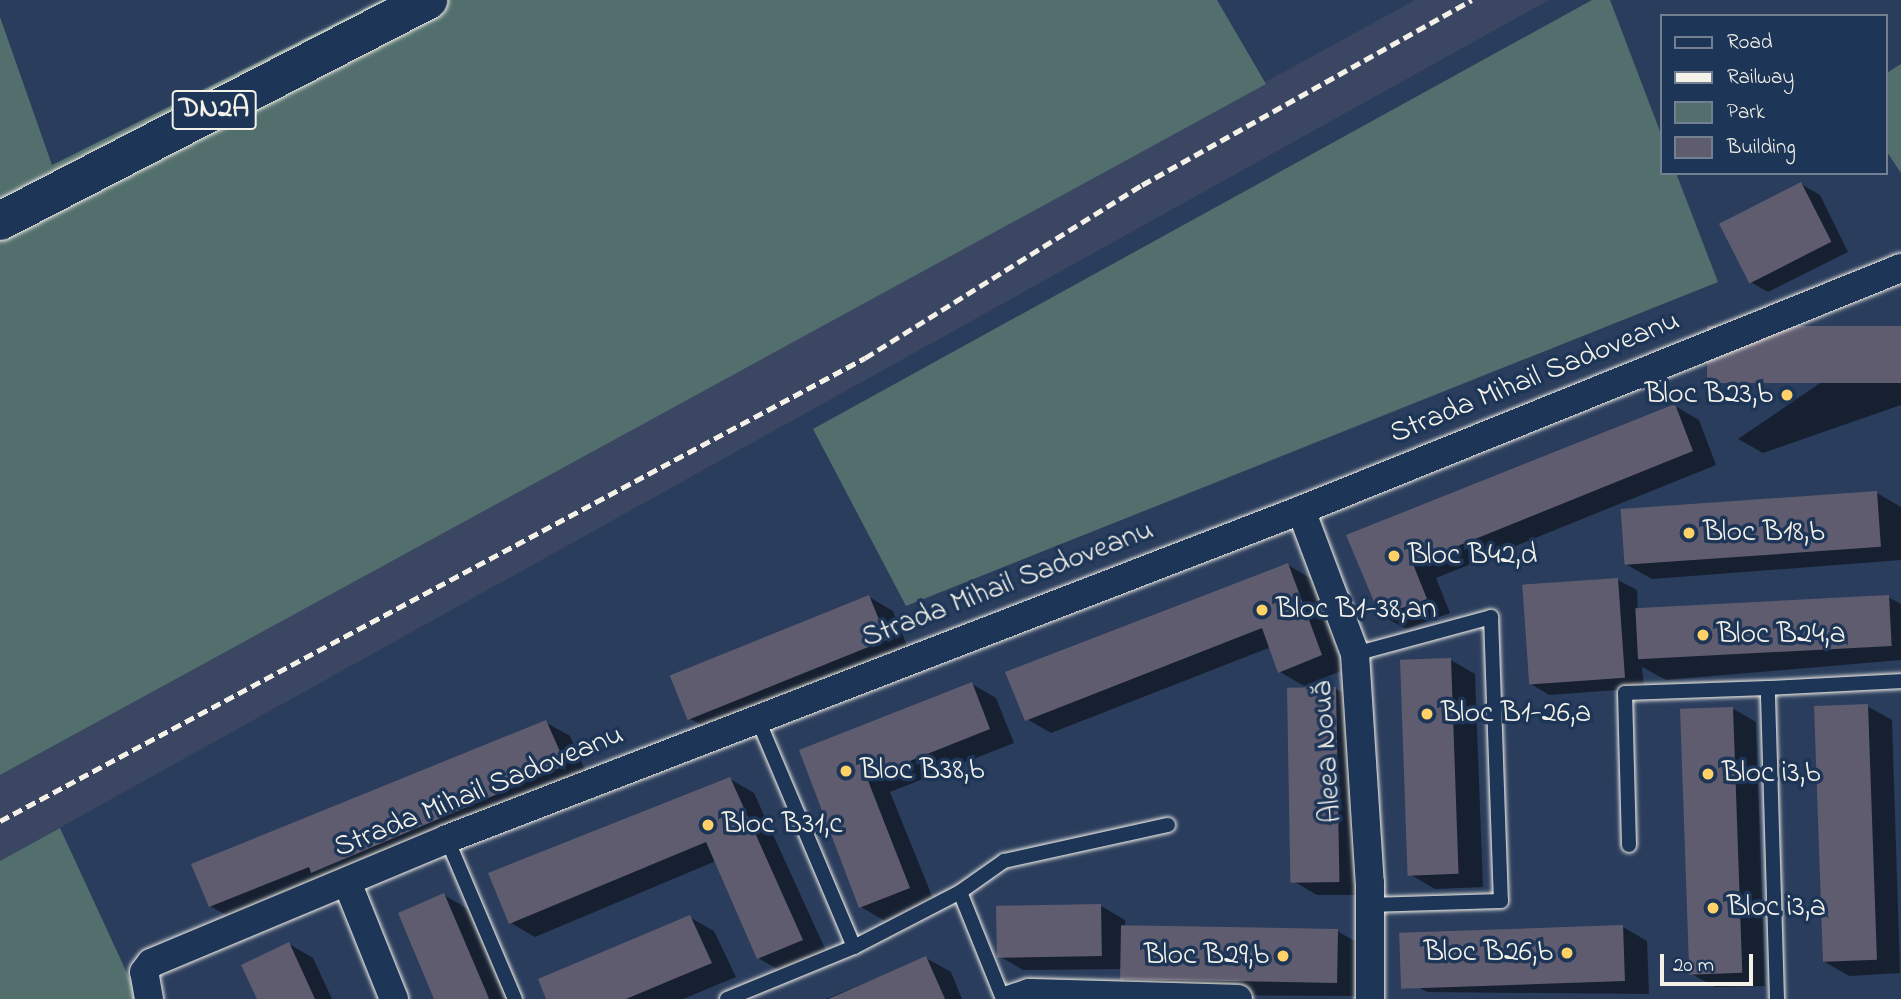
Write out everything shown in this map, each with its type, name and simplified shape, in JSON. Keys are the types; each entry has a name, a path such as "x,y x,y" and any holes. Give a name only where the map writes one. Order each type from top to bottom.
{"highway":[{"name":"DN2A","path":"0,220 428,0"}],"street":[{"name":"Strada Mihail Sadoveanu","path":"147,986 151,963 447,839 756,716 1301,510 1901,268"},
{"name":"Aleea Nouă","path":"1301,510 1355,654 1370,999"},
{"path":"347,882 394,999"},
{"path":"1011,999 1029,993 1238,999"}],"lane":[{"path":"1355,654 1491,617 1502,901 1368,905"},
{"path":"1629,845 1625,693 1901,681"},
{"path":"1768,688 1777,999"},
{"path":"756,716 854,947"},
{"path":"727,999 854,947 960,892 1004,861 1168,825"},
{"path":"447,839 515,999"},
{"path":"960,892 1003,999"}],"shaded area":[{"path":"1415,0 1549,0 0,861 0,775"}],"green space":[{"path":"383,0 1217,0 1266,84 0,775 0,17 52,165"},
{"path":"1592,0 1610,0 1660,131 1660,175 1677,175 1718,282 906,606 813,429"},
{"path":"1901,64 1901,173 1887,152 1887,73"},
{"path":"60,828 139,999 0,999 0,861"}],"building":[{"path":"1801,182 1831,242 1749,283 1719,224"},
{"path":"1707,326 1901,326 1901,383 1707,383"},
{"path":"1675,404 1693,451 1413,564 1427,599 1380,616 1346,535"},
{"path":"1877,491 1881,547 1625,565 1621,509"},
{"path":"1288,563 1322,655 1278,673 1262,628 1025,721 1005,672"},
{"path":"1618,578 1625,678 1529,684 1522,585"},
{"path":"869,595 887,640 688,720 670,676"},
{"path":"1889,595 1892,646 1638,659 1635,608"},
{"path":"1451,658 1459,874 1408,876 1400,660"},
{"path":"972,682 990,729 867,778 910,888 859,908 799,750"},
{"path":"1336,687 1339,882 1290,883 1287,688"},
{"path":"1868,704 1877,960 1823,962 1814,706"},
{"path":"1733,707 1742,973 1689,975 1680,709"},
{"path":"546,720 566,765 311,873 309,867 209,907 191,864"},
{"path":"730,777 803,940 757,959 706,842 509,924 488,873"},
{"path":"444,893 489,999 434,999 398,913"},
{"path":"1101,904 1102,956 997,958 996,906"},
{"path":"690,915 712,963 626,999 546,999 538,979"},
{"path":"1121,925 1338,929 1337,983 1120,979"},
{"path":"1623,925 1625,981 1401,989 1399,933"},
{"path":"289,942 315,999 257,999 241,965"},
{"path":"926,956 945,999 828,999 840,994"}],"railway":[{"path":"0,821 865,358 1142,185 1472,0"}],"place":[{"name":"Bloc B23,b","path":"1787,395"},
{"name":"Bloc B18,b","path":"1689,533"},
{"name":"Bloc B42,d","path":"1394,556"},
{"name":"Bloc B1-38,an","path":"1262,610"},
{"name":"Bloc B24,a","path":"1703,635"},
{"name":"Bloc B1-26,a","path":"1427,714"},
{"name":"Bloc B38,b","path":"846,771"},
{"name":"Bloc i3,b","path":"1708,774"},
{"name":"Bloc B31,c","path":"708,825"},
{"name":"Bloc i3,a","path":"1713,908"},
{"name":"Bloc B26,b","path":"1567,953"},
{"name":"Bloc B29,b","path":"1283,956"}]}
